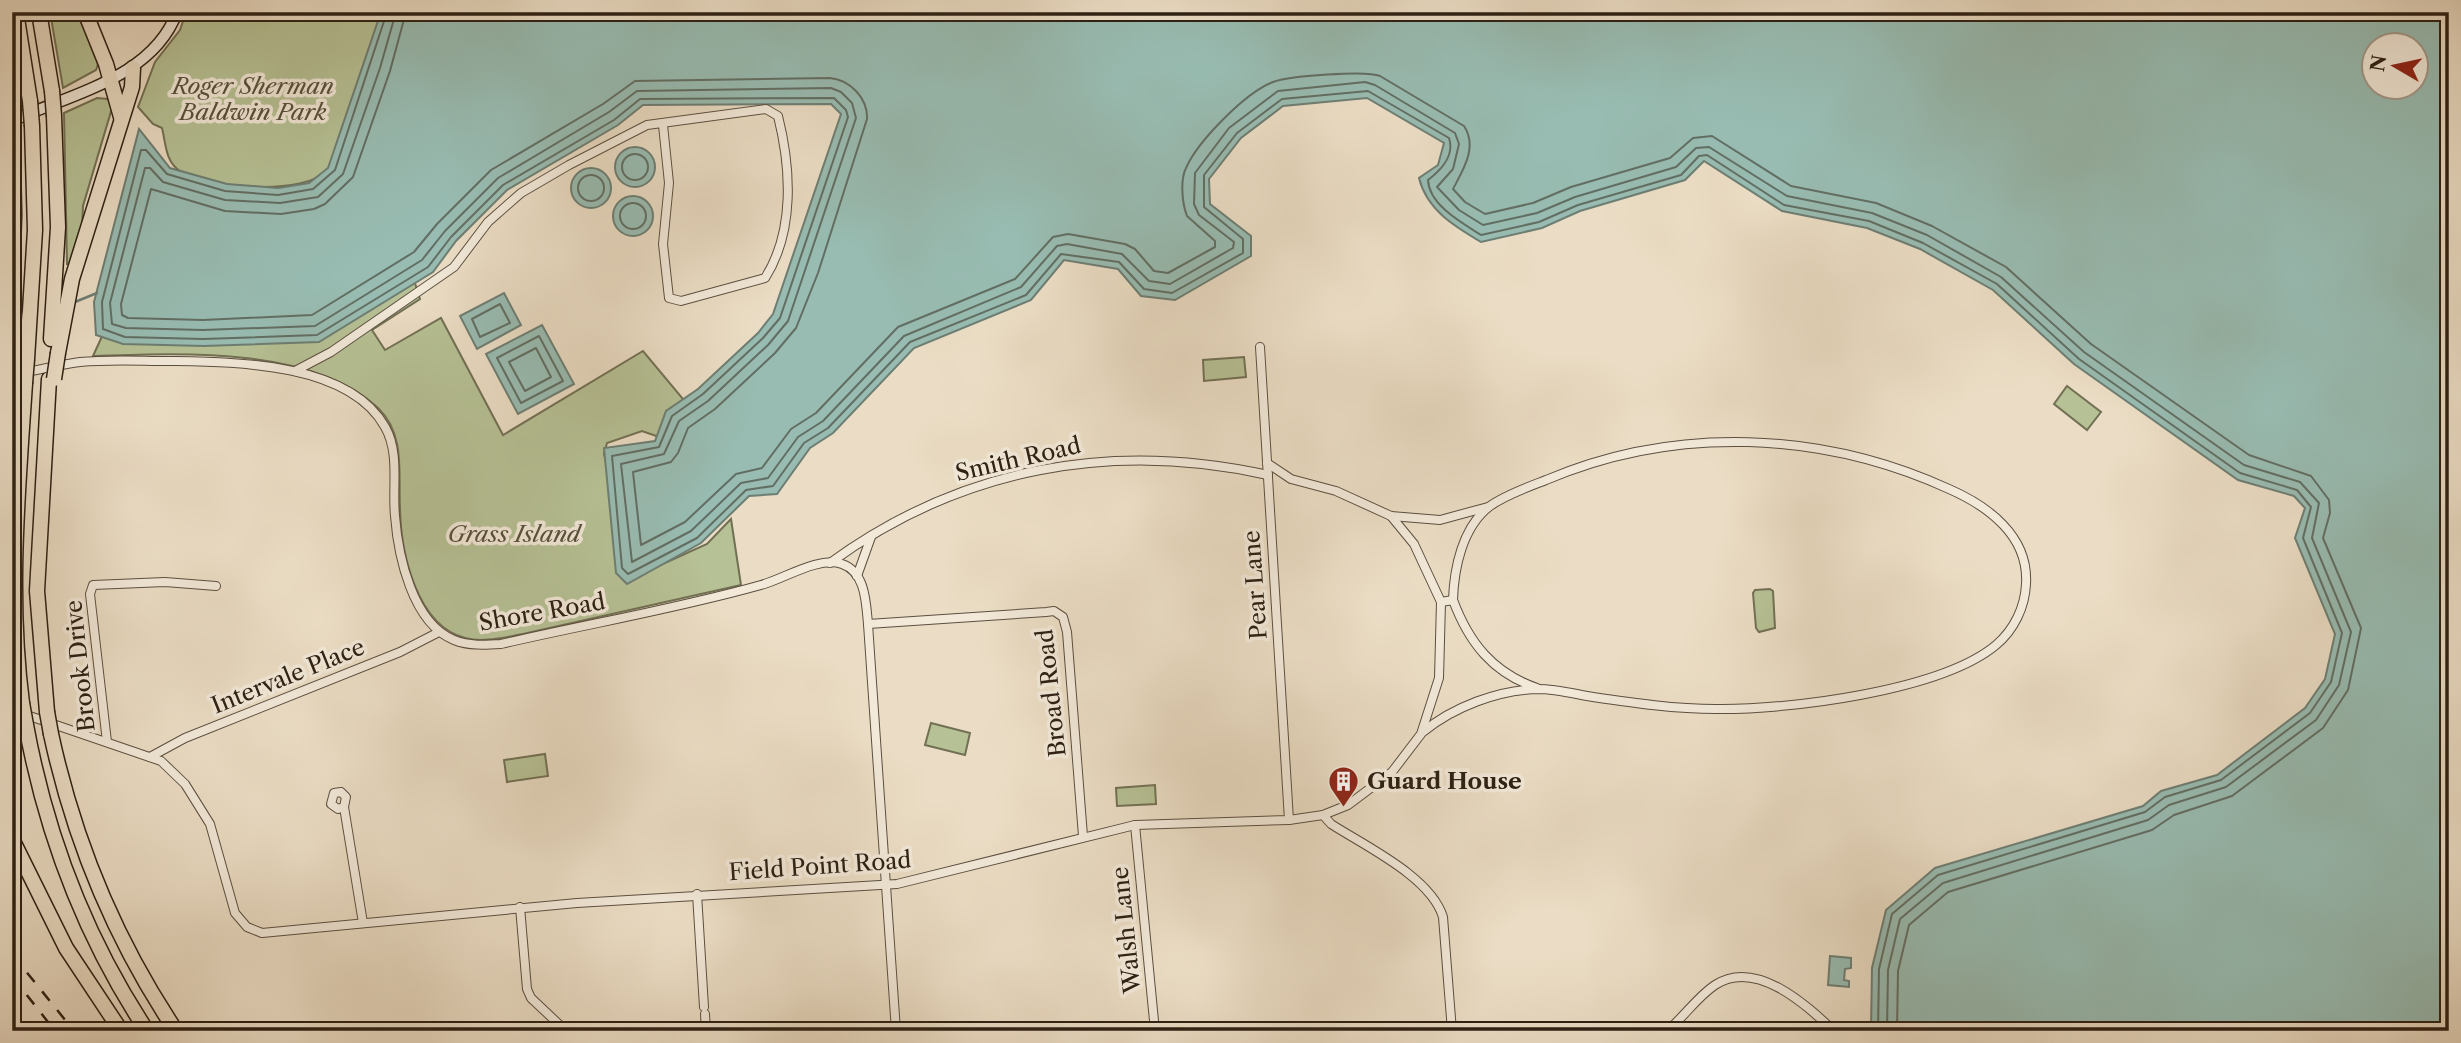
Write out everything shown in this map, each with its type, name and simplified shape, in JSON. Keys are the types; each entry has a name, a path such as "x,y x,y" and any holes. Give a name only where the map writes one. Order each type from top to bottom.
{"highway":[{"path":"16,12 30,101 35,202 23,360 19,381 19,481 14,593 17,707 26,726 47,815 75,895 111,971 147,1031"},
{"path":"39,12 52,92 58,228 54,354 44,452 37,592 47,712 71,813 96,883 123,943 166,1016 178,1031"},
{"path":"85,12 110,78 121,118"},
{"path":"54,354 69,291 131,87 133,68"},
{"path":"12,281 23,360"},
{"path":"12,839 66,948 121,1031"}],"main road":[{"path":"12,121 133,68 159,45 177,12"}],"street":[{"path":"295,371 331,352 454,267 488,222 521,193 639,128 663,125 676,120 766,109 778,116 785,145 789,192 778,257 765,278 681,301 669,298 663,244 669,183 663,125"},
{"name":"Pear Lane","path":"1260,347 1289,820"},
{"path":"19,381 76,363 113,360 238,362 295,371 327,382 355,397 377,415 385,427 393,450 394,517 404,566 423,613 439,632"},
{"path":"1391,516 1440,520 1488,507 1571,469 1637,451 1704,443 1773,442 1817,448 1883,464 1959,493 1983,507 2007,527 2017,543 2026,572 2026,587 2019,615 2006,636 1993,647 1939,674 1875,691 1804,704 1717,709 1635,703 1540,689 1512,692 1476,702 1437,721 1421,734"},
{"name":"Smith Road","path":"830,563 871,537 947,496 1054,466 1109,459 1171,460 1268,475"},
{"name":"Field Point Road","path":"17,707 150,757 172,771 196,799 210,824 234,913 247,927 261,933 520,907 910,882 1083,836 1135,825 1289,820 1322,815 1354,801 1374,787 1392,772 1421,734 1438,678 1441,602 1414,544 1391,516 1336,491 1291,479 1267,463"},
{"path":"1488,507 1469,533 1461,551 1453,600 1474,646 1503,672 1540,689"},
{"path":"857,576 871,537"},
{"path":"830,563 844,564 857,576 863,590 868,624 896,1031"},
{"name":"Shore Road","path":"439,632 466,643 501,644 745,590 830,563"},
{"name":"Brook Drive","path":"107,742 90,594 93,585 165,582 216,586"},
{"path":"1441,602 1453,600"},
{"name":"Broad Road","path":"868,624 1054,611 1063,617 1067,632 1083,836"},
{"name":"Intervale Place","path":"150,757 185,738 400,652 439,632"},
{"path":"344,807 363,923"},
{"path":"1322,815 1331,824 1429,891 1437,902 1443,917 1452,1031"},
{"name":"Walsh Lane","path":"1135,825 1155,1031"},
{"path":"697,894 706,1031"},
{"path":"520,907 527,989 531,998 566,1031"},
{"path":"1667,1031 1715,985 1738,977 1772,984 1801,1003 1834,1031"}],"green space":[{"path":"50,12 77,12 99,61 96,70 63,88"},
{"name":"Roger Sherman Baldwin Park","path":"186,12 381,12 357,93 328,169 316,178 300,184 256,187 212,182 193,177 175,167 167,152 162,128 153,124 138,107 155,62 180,30"},
{"path":"97,98 108,99 112,108 83,206 82,229 71,264 67,264 64,113"},
{"path":"19,134 22,214 18,290 12,266 12,137"},
{"name":"Grass Island","path":"414,280 420,299 372,330 385,350 441,318 503,435 643,351 688,405 665,439 642,431 607,443 604,454 634,577 707,544 731,519 741,585 523,634 487,640 465,638 448,630 434,618 414,585 401,526 397,443 393,430 378,408 351,388 318,373 281,364 203,355 93,356 104,332"},
{"path":"1244,357 1246,377 1204,381 1203,360"},
{"path":"2067,386 2101,412 2087,430 2054,404"},
{"path":"1755,590 1773,591 1775,628 1759,632 1756,628 1753,593"},
{"path":"931,723 970,733 965,755 925,745"},
{"path":"545,754 548,776 507,782 504,760"},
{"path":"1155,785 1156,804 1117,806 1116,788"}],"water":[{"path":"381,12 2449,12 2449,1031 1871,1031 1872,968 1886,910 1935,868 2143,806 2161,791 2217,775 2305,708 2325,679 2335,634 2295,538 2305,508 2294,496 2238,480 2074,364 1993,290 1920,249 1867,228 1782,211 1704,161 1685,180 1580,211 1542,228 1481,242 1443,216 1423,189 1419,178 1438,165 1444,143 1367,98 1283,106 1241,138 1209,179 1210,204 1251,236 1251,256 1175,300 1141,296 1118,269 1064,260 1031,300 914,348 833,433 810,448 777,494 749,496 701,543 627,584 616,573 604,448 655,441 666,411 698,389 758,333 773,314 841,114 831,104 643,105 618,125 507,190 456,241 433,272 319,342 204,346 123,344 96,335 94,302 139,129 170,168 227,184 278,188 309,183 328,168"},
{"path":"635,147 643,148 649,153 654,159 654,175 649,181 643,186 635,187 627,186 621,181 616,175 615,167 616,159 621,153 627,148"},
{"path":"591,168 599,169 605,174 610,180 610,196 605,202 599,207 591,208 583,207 577,202 572,196 571,188 572,180 577,174 583,169"},
{"path":"633,196 641,197 647,202 652,208 652,224 647,230 641,235 633,236 625,235 619,230 614,224 613,216 614,208 619,202 625,197"},
{"path":"504,293 521,325 477,349 460,316"},
{"path":"542,325 574,384 518,414 486,354"},
{"path":"1830,956 1851,958 1851,968 1845,969 1844,980 1849,981 1849,987 1828,985"}],"waterway":[{"path":"75,302 97,293"}],"railway":[{"path":"12,954 74,1031"},
{"path":"12,976 55,1031"}],"place":[{"name":"Guard House","path":"1344,808"}]}
